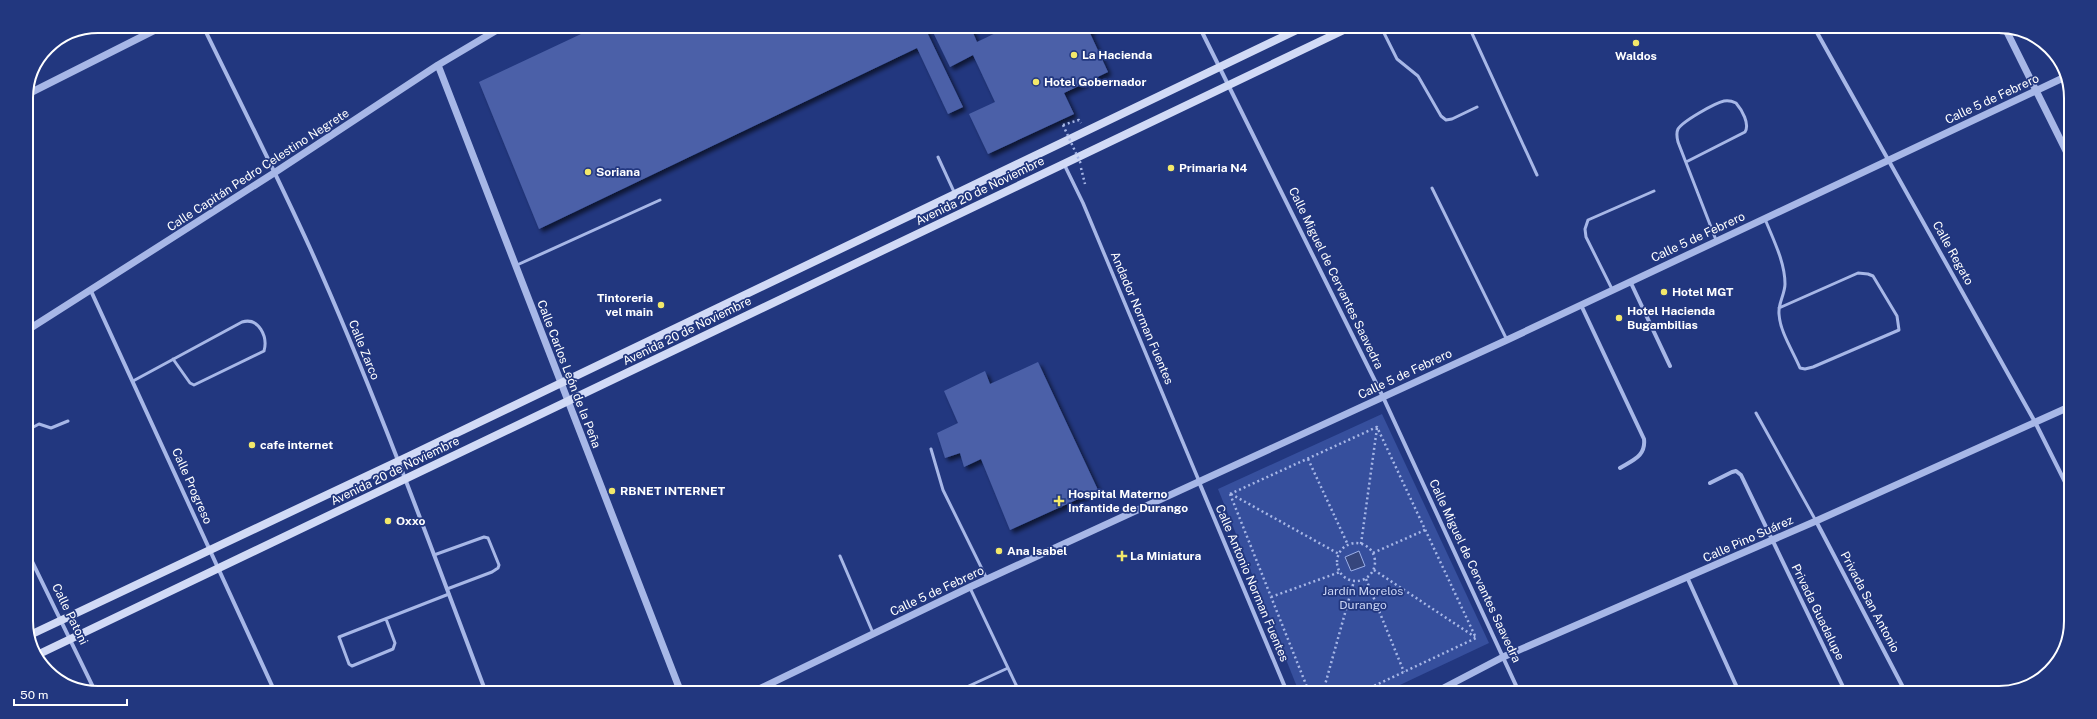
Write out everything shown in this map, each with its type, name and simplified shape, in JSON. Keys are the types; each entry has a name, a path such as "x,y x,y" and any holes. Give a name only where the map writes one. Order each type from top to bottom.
{"main road":[{"name":"Avenida 20 de Noviembre","path":"34,633 209,549 399,461 956,195 1291,33"},
{"name":"Avenida 20 de Noviembre","path":"42,653 1338,33"}],"street":[{"path":"33,92 149,33"},
{"name":"Calle Zarco","path":"206,33 274,173 340,319 399,461 484,686"},
{"name":"Calle Capitán Pedro Celestino Negrete","path":"33,327 274,173 438,65 492,33"},
{"name":"Calle Miguel de Cervantes Saavedra","path":"1203,33 1230,85 1383,397 1516,686"},
{"name":"Calle Regato","path":"1817,33 2035,422 2064,480"},
{"path":"2008,34 2064,147"},
{"name":"Calle Carlos León de la Peña","path":"438,65 517,265 560,384 678,686"},
{"name":"Calle 5 de Febrero","path":"765,686 987,579 1507,340 2061,78"},
{"name":"Andador Norman Fuentes","path":"1064,164 1083,203 1199,482"},
{"path":"1630,281 1670,366"},
{"name":"Calle Progreso","path":"91,291 272,686"},
{"path":"1581,305 1644,439 1643,452 1638,457 1620,468"},
{"name":"Calle Pino Suárez","path":"1447,686 1503,657 1816,521 2064,409"},
{"name":"Privada Guadalupe","path":"1710,483 1732,472 1739,473 1745,482 1843,686"},
{"name":"Calle Antonio Norman Fuentes","path":"1199,482 1284,686"},
{"name":"Privada San Antonio","path":"1816,521 1902,686"},
{"name":"Calle Patoni","path":"33,562 92,686"},
{"path":"1687,577 1736,686"}],"lane":[{"path":"1384,33 1397,59 1418,76 1441,116 1446,120 1452,120 1477,107"},
{"path":"1472,33 1538,175"},
{"path":"1686,162 1745,132 1747,124 1736,103 1726,100 1719,103 1683,123 1678,130 1678,142 1716,240"},
{"path":"938,157 956,195"},
{"path":"1432,188 1507,340"},
{"path":"1612,290 1586,237 1585,229 1588,220 1654,191"},
{"path":"517,265 660,200"},
{"path":"1765,217 1781,262 1785,285 1779,308 1781,324 1800,368 1805,369 1899,330 1897,316 1873,276 1868,274 1858,273 1779,308"},
{"path":"133,381 173,359 249,320 261,328 266,344 264,351 194,385 190,383 173,359"},
{"path":"1756,413 1816,521"},
{"path":"33,427 39,424 51,428 68,420"},
{"path":"931,449 943,490 987,579"},
{"path":"434,555 484,538 488,538 499,565 498,568 492,572 447,589"},
{"path":"840,556 873,634"},
{"path":"970,587 1017,686"},
{"path":"386,618 395,643 393,649 352,666 349,664 339,637 386,618 449,594"},
{"path":"969,686 1008,668"}],"path":[{"path":"1063,125 1081,164"},
{"path":"1230,494 1377,427"},
{"path":"1377,427 1476,638"},
{"path":"1361,544 1377,427"},
{"path":"1308,459 1348,545"},
{"path":"1230,494 1339,554"},
{"path":"1230,494 1307,686"},
{"path":"1373,553 1425,530"},
{"path":"1361,544 1373,553 1375,564 1374,570 1366,579 1354,581 1348,579 1340,572 1338,566 1339,554 1348,545 1361,544"},
{"path":"1374,570 1476,638"},
{"path":"1271,597 1340,572"},
{"path":"1366,579 1404,672"},
{"path":"1325,686 1354,581"},
{"path":"1374,686 1476,638"}],"green space":[{"name":"Jardín Morelos Durango","path":"1382,414 1489,643 1398,686 1297,686 1218,489"}],"shaded area":[{"path":"1359,551 1365,566 1351,571 1345,557"}],"building":[{"name":"Soriana","path":"583,33 927,33 963,107 948,114 917,48 539,229 479,82"},
{"name":"Hotel Gobernador","path":"933,33 973,33 977,42 996,33 1090,33 1108,72 1064,93 1074,114 988,154 969,114 995,102 973,55 950,67"},
{"path":"1038,362 1098,490 1010,530 981,459 964,467 960,453 945,458 937,433 958,423 944,391 985,371 990,384"}],"place":[{"name":"Waldos","path":"1636,43"},
{"name":"La Hacienda","path":"1074,55"},
{"name":"Hotel Gobernador","path":"1036,82"},
{"name":"Primaria N4","path":"1171,168"},
{"name":"Soriana","path":"588,172"},
{"name":"Hotel MGT","path":"1664,292"},
{"name":"Tintoreria vel main","path":"661,305"},
{"name":"Hotel Hacienda Bugambilias","path":"1619,318"},
{"name":"cafe internet","path":"252,445"},
{"name":"RBNET INTERNET","path":"612,491"},
{"name":"Hospital Materno Infantide de Durango","path":"1059,501"},
{"name":"Oxxo","path":"388,521"},
{"name":"Ana Isabel","path":"999,551"},
{"name":"La Miniatura","path":"1122,556"}]}
